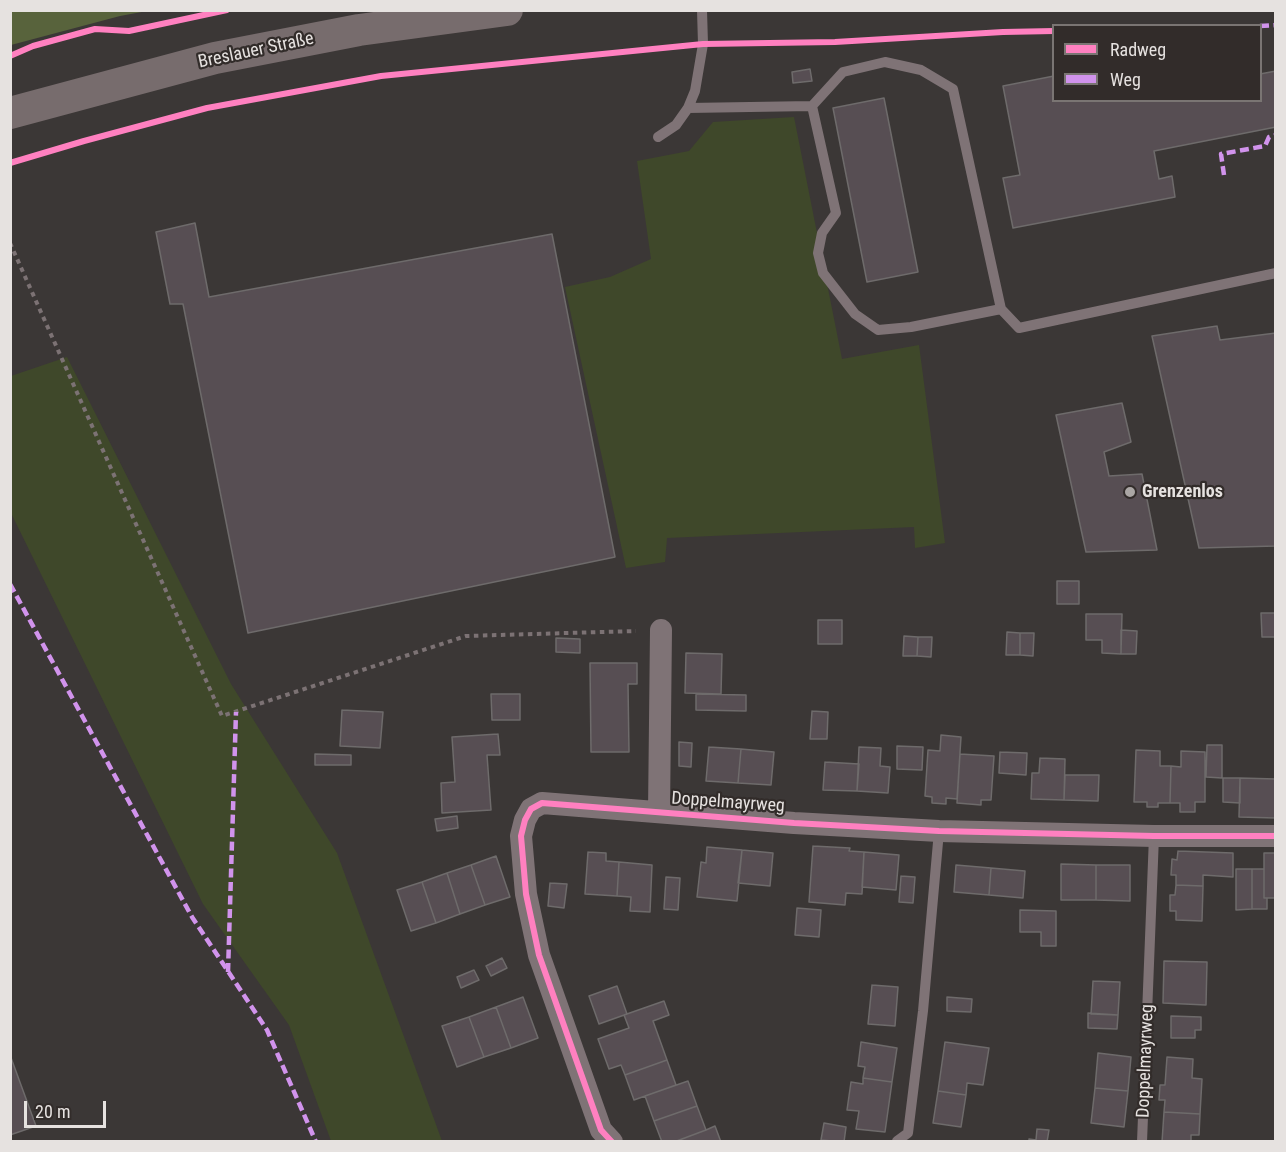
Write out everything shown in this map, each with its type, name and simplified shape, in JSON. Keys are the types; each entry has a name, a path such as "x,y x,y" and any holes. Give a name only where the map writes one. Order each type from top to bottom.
{"main road":[{"name":"Breslauer Straße","path":"10,113 215,58 359,30 507,10"}],"street":[{"name":"Doppelmayrweg","path":"659,812 661,630"},
{"name":"Doppelmayrweg","path":"612,1142 601,1130 539,955 526,894 521,836 525,820 531,809 542,803 939,831 1154,836 1275,836"}],"lane":[{"path":"658,137 676,125 688,108 699,72 703,44 702,10"},
{"path":"688,108 812,106 843,72 885,62 921,70 953,89 1001,309 1019,328 1275,273"},
{"path":"812,106 836,213 822,233 818,253 823,273 855,315 878,330 911,327 1001,309"},
{"path":"897,1141 908,1133 923,1011 939,831"},
{"name":"Doppelmayrweg","path":"1142,1142 1154,836"}],"path":[{"path":"10,243 222,716 466,636 661,630"}],"green space":[{"path":"11,10 147,10 147,11 11,45"},
{"path":"794,117 842,359 919,345 945,543 915,548 914,527 667,538 665,562 626,568 565,287 610,277 651,259 637,161 689,151 713,122"},
{"path":"67,357 231,684 337,853 442,1141 331,1141 289,1025 203,904 11,513 11,376"}],"building":[{"path":"810,69 812,81 793,83 792,72"},
{"path":"1276,71 1276,127 1154,151 1159,179 1172,176 1175,197 1013,228 1003,178 1020,175 1003,86 1052,76 1052,102 1262,102 1262,74"},
{"path":"884,98 918,272 867,282 833,108"},
{"path":"195,223 209,297 552,234 615,557 248,633 183,304 170,304 156,232"},
{"path":"1217,326 1220,340 1276,333 1276,546 1199,548 1152,336"},
{"name":"Grenzenlos","path":"1122,403 1131,442 1104,452 1109,476 1142,474 1157,550 1086,552 1056,415"},
{"path":"1057,581 1079,581 1079,604 1057,604"},
{"path":"1261,613 1276,613 1276,637 1262,637"},
{"path":"1086,614 1122,614 1121,654 1102,653 1102,640 1086,640"},
{"path":"818,620 842,620 842,644 818,644"},
{"path":"1121,630 1137,631 1136,654 1121,654"},
{"path":"1007,632 1020,633 1020,655 1006,655"},
{"path":"1020,633 1034,633 1033,656 1020,655"},
{"path":"904,636 918,637 917,656 903,656"},
{"path":"918,637 932,637 931,657 917,656"},
{"path":"556,638 580,639 580,653 556,652"},
{"path":"686,653 722,654 721,694 685,693"},
{"path":"590,663 637,663 637,684 628,684 629,752 591,752"},
{"path":"491,694 520,694 520,720 492,720"},
{"path":"696,694 746,695 746,711 696,710"},
{"path":"342,710 383,712 380,748 340,746"},
{"path":"812,711 828,712 827,739 810,739"},
{"path":"498,734 500,755 487,755 491,810 442,813 441,783 455,782 452,737"},
{"path":"941,735 961,737 957,799 946,798 946,804 932,803 932,797 925,796 928,750 940,751"},
{"path":"679,742 692,743 691,767 679,766"},
{"path":"1207,745 1222,745 1222,778 1206,777"},
{"path":"897,746 923,747 922,770 897,769"},
{"path":"709,747 741,749 738,783 706,781"},
{"path":"859,747 881,748 880,766 890,767 888,793 857,791"},
{"path":"741,749 774,752 771,785 738,783"},
{"path":"1136,750 1160,751 1160,766 1171,766 1170,803 1158,803 1158,807 1147,807 1147,802 1134,802"},
{"path":"1181,751 1205,752 1205,802 1195,802 1195,812 1180,812 1180,803 1170,803 1171,766 1181,767"},
{"path":"1000,752 1027,753 1026,775 999,773"},
{"path":"315,754 351,755 351,765 315,765"},
{"path":"960,754 994,756 991,800 981,800 981,805 957,803"},
{"path":"1040,758 1065,759 1064,800 1031,799 1032,773 1039,773"},
{"path":"825,762 859,764 857,791 823,790"},
{"path":"1065,775 1099,775 1098,801 1064,800"},
{"path":"1223,778 1240,778 1240,803 1223,802"},
{"path":"1240,778 1276,779 1276,818 1239,817"},
{"path":"457,816 458,828 437,831 435,819"},
{"path":"813,846 850,848 849,851 864,852 862,894 846,893 845,905 809,902"},
{"path":"707,847 742,850 737,901 697,897 701,862 706,863"},
{"path":"742,850 773,853 770,886 738,883"},
{"path":"1178,851 1233,853 1233,877 1203,875 1203,886 1176,885 1176,875 1171,875 1172,859 1177,860"},
{"path":"588,852 606,853 606,861 619,862 617,896 585,894"},
{"path":"864,852 899,855 896,890 862,887"},
{"path":"1264,853 1276,853 1276,898 1264,898"},
{"path":"496,856 510,897 485,905 471,865"},
{"path":"619,862 652,865 650,912 630,911 631,897 617,896"},
{"path":"1061,864 1096,865 1096,900 1061,900"},
{"path":"471,865 485,905 460,914 447,873"},
{"path":"956,865 991,868 989,895 954,892"},
{"path":"1096,865 1130,865 1130,901 1096,900"},
{"path":"991,868 1025,871 1023,898 989,895"},
{"path":"1236,869 1252,869 1252,909 1236,910"},
{"path":"1252,869 1264,869 1264,898 1267,898 1267,909 1252,909"},
{"path":"447,873 460,914 436,923 422,882"},
{"path":"901,876 915,877 913,903 899,902"},
{"path":"666,877 680,878 678,910 664,909"},
{"path":"422,882 436,923 411,931 397,890"},
{"path":"550,883 567,884 564,908 548,906"},
{"path":"1176,885 1203,886 1202,921 1176,920 1176,911 1170,911 1170,895 1175,895"},
{"path":"797,908 821,910 819,937 795,935"},
{"path":"1020,910 1056,911 1056,946 1041,946 1041,932 1020,932"},
{"path":"502,958 507,968 491,976 486,966"},
{"path":"1164,961 1207,962 1206,1005 1163,1003"},
{"path":"474,970 479,980 461,988 457,977"},
{"path":"1093,981 1120,982 1118,1015 1091,1014"},
{"path":"872,985 898,987 895,1026 868,1024"},
{"path":"617,986 627,1014 599,1024 589,996"},
{"path":"523,997 538,1038 511,1048 496,1007"},
{"path":"947,997 972,999 971,1012 947,1011"},
{"path":"664,1001 669,1015 653,1021 667,1060 625,1075 621,1065 609,1069 598,1039 629,1028 624,1015"},
{"path":"496,1007 511,1048 484,1057 469,1017"},
{"path":"1088,1013 1118,1015 1117,1029 1088,1028"},
{"path":"1171,1016 1201,1017 1201,1030 1195,1030 1195,1038 1171,1038"},
{"path":"469,1017 484,1057 457,1067 442,1026"},
{"path":"861,1042 897,1048 892,1082 863,1078 865,1067 858,1066"},
{"path":"945,1042 989,1048 983,1085 967,1083 966,1095 938,1091"},
{"path":"1098,1053 1131,1057 1128,1091 1095,1088"},
{"path":"10,1055 36,1126 10,1135"},
{"path":"1167,1057 1193,1059 1192,1078 1202,1079 1200,1114 1164,1112 1165,1100 1159,1100 1160,1085 1165,1085"},
{"path":"667,1060 676,1085 634,1100 625,1075"},
{"path":"863,1078 892,1082 885,1132 856,1129 859,1111 847,1110 851,1082 863,1084"},
{"path":"688,1081 697,1106 654,1121 645,1096"},
{"path":"1095,1088 1128,1091 1124,1127 1091,1123"},
{"path":"938,1091 966,1095 961,1127 933,1123"},
{"path":"697,1106 706,1130 674,1142 662,1142 654,1121"},
{"path":"1164,1112 1200,1114 1199,1135 1191,1135 1191,1142 1162,1142"},
{"path":"824,1123 846,1127 844,1142 821,1140"},
{"path":"715,1126 721,1142 674,1142 706,1130"},
{"path":"1037,1129 1049,1130 1047,1142 1029,1142 1029,1139 1036,1140"}],"marked path":[{"path":"1262,26 1276,25"},
{"path":"1224,175 1221,154 1265,146 1269,137 1276,135"},
{"path":"10,584 192,917 267,1030 316,1142"},
{"path":"228,972 236,712"}],"cycle path":[{"path":"10,56 33,46 95,29 129,31 227,10"},
{"path":"10,163 207,108 381,76 703,44 835,42 1052,31"},
{"path":"612,1142 601,1130 539,955 526,894 521,836 525,820 531,809 542,803 794,823 939,831 1154,836 1276,836"}],"place":[{"name":"Grenzenlos","path":"1130,492"}]}
